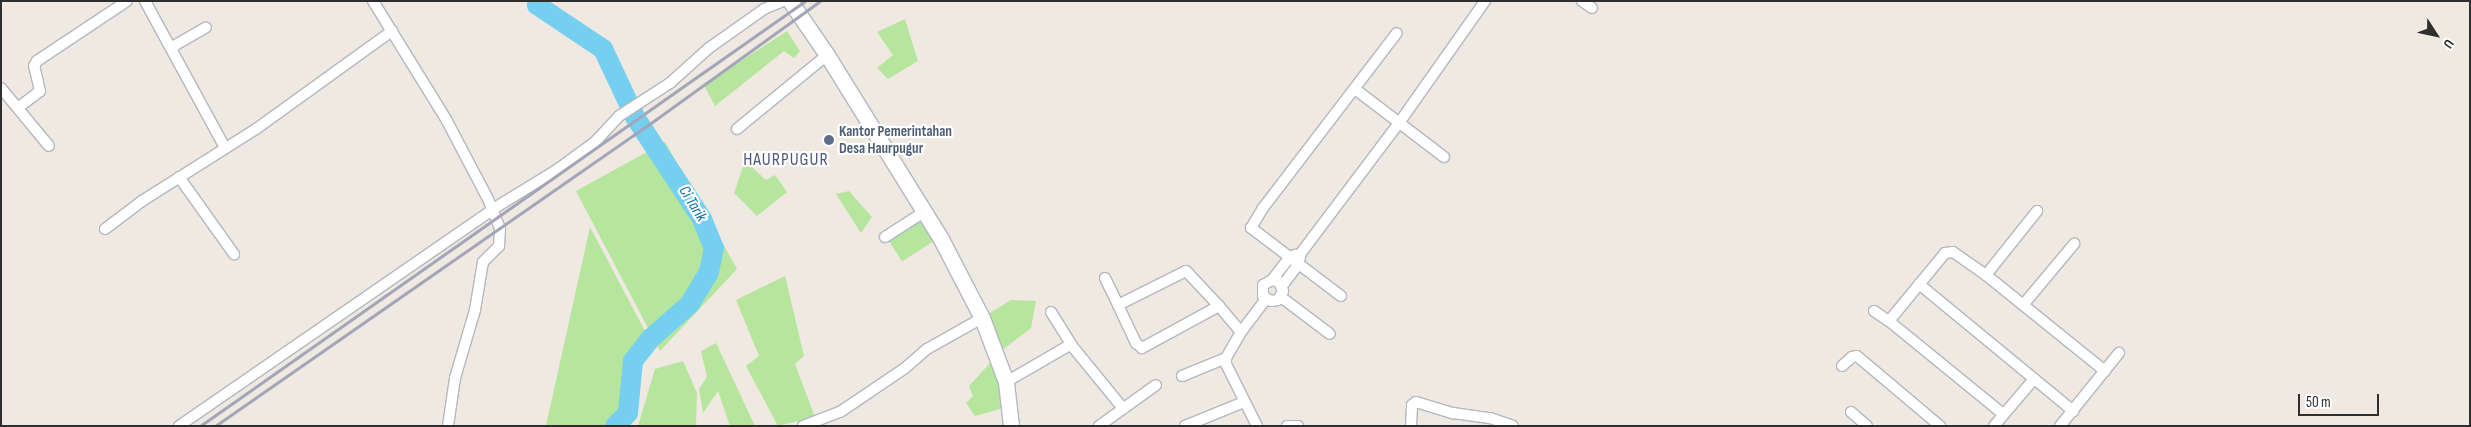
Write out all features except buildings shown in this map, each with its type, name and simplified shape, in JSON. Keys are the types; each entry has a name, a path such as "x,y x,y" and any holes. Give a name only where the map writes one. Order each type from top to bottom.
{"main road":[{"path":"790,1 827,55 942,239 982,318 1006,382 1011,426"}],"street":[{"path":"19,107 40,91 34,66 37,61 127,1"},
{"path":"146,1 225,148"},
{"path":"373,1 447,120 500,228 501,240 499,246 482,262 475,310 454,378 448,426"},
{"path":"180,426 492,209 566,164 595,142 620,116 670,83 709,48 764,9 783,1"},
{"path":"1266,299 1262,288 1294,261 1301,252 1399,122 1485,1"},
{"path":"1582,1 1592,8"},
{"path":"172,47 206,26"},
{"path":"105,229 142,201 225,148 392,32"},
{"path":"1341,296 1252,231 1252,224 1397,33"},
{"path":"737,129 827,55"},
{"path":"1,88 19,107 49,146"},
{"path":"1355,89 1444,157"},
{"path":"179,177 234,254"},
{"path":"1986,275 2037,211"},
{"path":"885,237 924,212"},
{"path":"2023,305 2074,244"},
{"path":"1889,321 1945,253 1950,252 1958,254 1986,275 2105,371"},
{"path":"1281,297 1282,286 1294,261"},
{"path":"1118,305 1186,271 1241,332"},
{"path":"1105,278 1136,343 1142,348 1219,306"},
{"path":"1272,280 1279,282 1282,286"},
{"path":"1919,284 2073,411"},
{"path":"1266,299 1275,301 1281,297"},
{"path":"1281,297 1330,334"},
{"path":"1257,426 1227,369 1226,358 1241,332 1266,299"},
{"path":"1874,311 1889,321 2003,414"},
{"path":"1051,312 1072,346 1122,407"},
{"path":"803,426 840,412 905,368 926,349 982,318"},
{"path":"1006,382 1068,346 1072,346"},
{"path":"2060,426 2119,353"},
{"path":"1842,366 1853,356 1857,356 1940,426"},
{"path":"1182,376 1226,358"},
{"path":"1994,426 2034,379"},
{"path":"1099,426 1122,407 1156,385"},
{"path":"1185,426 1244,402"},
{"path":"1411,426 1412,406 1419,403 1453,413 1490,418 1513,426"},
{"path":"1851,412 1867,426"},
{"path":"1287,426 1298,426"}],"green space":[{"path":"905,19 918,61 888,79 877,68 893,55 877,32"},
{"path":"787,31 800,51 794,58 784,51 715,106 704,85"},
{"path":"665,142 737,269 660,351 576,191"},
{"path":"745,161 766,180 775,175 787,192 757,216 734,193"},
{"path":"849,191 872,217 861,233 836,194"},
{"path":"921,217 936,240 902,261 887,239"},
{"path":"590,227 646,333 626,426 546,426"},
{"path":"785,276 804,356 795,364 815,417 778,426 746,366 759,356 736,300"},
{"path":"1011,300 1036,301 1031,328 1001,351 985,316"},
{"path":"716,343 755,426 730,426 718,391 703,413 699,389 707,377 701,351"},
{"path":"683,361 697,393 696,426 638,426 655,369"},
{"path":"992,361 1004,408 975,416 966,403 973,396 969,386"}],"waterway":[{"name":"Ci Tarik","path":"538,1 537,5 603,49 635,117 702,219 714,248 709,272 690,304 651,338 633,361 628,413 615,426"}],"railway":[{"path":"200,426 805,1"},
{"path":"215,426 655,120 820,1"}],"place":[{"name":"Kantor Pemerintahan Desa Haurpugur","path":"829,140"}],"district":[{"name":"HAURPUGUR","path":"786,160"}]}
